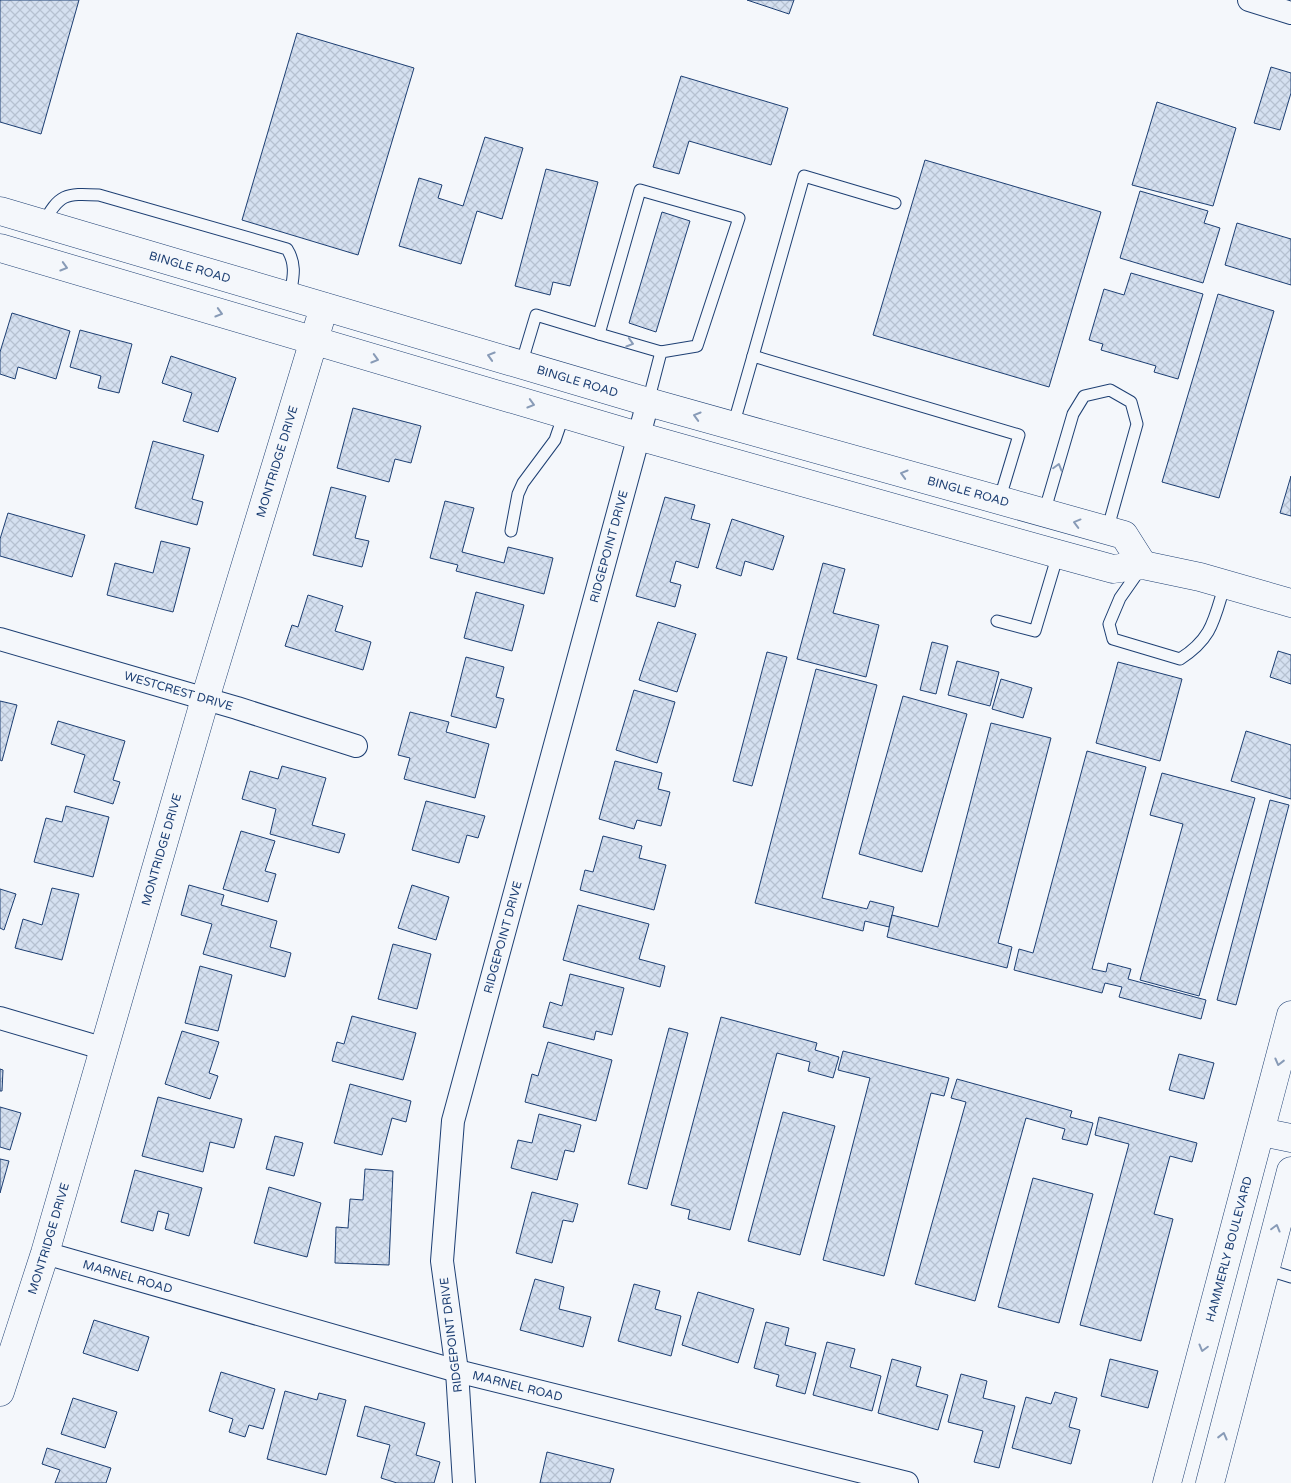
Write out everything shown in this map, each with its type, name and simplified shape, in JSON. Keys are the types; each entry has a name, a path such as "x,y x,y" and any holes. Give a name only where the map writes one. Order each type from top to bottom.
{"main road":[{"name":"BINGLE ROAD","path":"0,211 648,402 1124,535 1143,565"},
{"path":"34,258 43,224"},
{"path":"0,248 638,436 1058,554 1113,569 1143,565 1225,584 1291,603"},
{"name":"MONTRIDGE DRIVE","path":"1,1383 45,1253 106,1049 206,699 324,307"},
{"path":"1008,540 1021,507"},
{"name":"HAMMERLY BOULEVARD","path":"1167,1483 1291,1015"},
{"path":"1261,1132 1291,1138"},
{"path":"1210,1483 1291,1171"}],"street":[{"path":"1249,0 1291,12"},
{"name":"RIDGEPOINT DRIVE","path":"464,1483 457,1370 442,1261 453,1121 648,402"},
{"name":"WESTCREST DRIVE","path":"0,639 206,699 356,746"},
{"path":"0,1018 106,1049"},
{"name":"MARNEL ROAD","path":"45,1253 457,1370 907,1483"}],"lane":[{"path":"733,426 804,176 895,203"},
{"path":"521,365 536,315 598,334 661,352 697,346 739,218 640,190 598,334"},
{"path":"43,224 55,202 75,194 99,195 287,248 292,256 295,269 290,296"},
{"path":"648,402 661,352"},
{"path":"753,356 1019,435 1021,507"},
{"path":"1021,507 1084,396 1110,390 1131,402 1137,424 1107,531"},
{"path":"511,531 518,494 523,483 556,440 564,414"},
{"path":"997,621 1035,631 1058,554"},
{"path":"1143,565 1120,598 1109,624 1113,639 1180,659 1195,650 1210,633 1225,584"},
{"path":"1266,1269 1291,1277"}],"building":[{"path":"0,0 79,0 41,134 0,122"},
{"path":"747,0 794,0 789,14"},
{"path":"297,33 414,68 358,255 242,220"},
{"path":"1271,67 1291,73 1291,93 1280,130 1254,123"},
{"path":"681,76 788,108 771,165 689,141 679,174 653,167"},
{"path":"1157,102 1236,128 1213,206 1132,185"},
{"path":"485,137 523,148 502,219 477,211 461,264 399,246 419,178 442,185 438,198 463,206"},
{"path":"925,160 1101,212 1049,387 873,335"},
{"path":"546,169 598,182 570,286 553,282 550,295 515,286"},
{"path":"1140,191 1208,211 1204,223 1220,228 1203,283 1120,258"},
{"path":"662,212 690,221 656,332 629,323"},
{"path":"1237,223 1291,239 1291,285 1225,265"},
{"path":"1131,273 1203,294 1178,379 1154,372 1156,366 1101,350 1103,344 1089,340 1104,289 1124,295"},
{"path":"1218,294 1274,311 1219,498 1162,482"},
{"path":"12,313 70,331 56,379 18,367 15,379 0,374 0,352"},
{"path":"80,330 132,344 119,393 98,388 101,376 70,367"},
{"path":"171,356 236,378 218,432 183,421 192,393 162,383"},
{"path":"353,408 421,426 411,463 395,459 389,482 337,468"},
{"path":"153,441 204,455 192,499 203,502 197,525 135,508"},
{"path":"1291,476 1291,516 1280,513"},
{"path":"331,487 366,496 355,538 369,541 362,567 313,555"},
{"path":"665,497 695,505 691,519 710,524 698,568 676,561 670,582 681,585 675,607 636,596"},
{"path":"445,501 474,508 462,552 504,563 508,547 553,558 544,594 456,571 458,565 430,558"},
{"path":"8,513 85,535 72,577 0,556 0,539"},
{"path":"732,519 784,536 773,570 745,561 741,576 716,568"},
{"path":"161,541 190,548 173,612 107,595 115,563 153,573"},
{"path":"823,563 845,569 833,613 879,625 866,677 797,659"},
{"path":"476,592 524,605 512,651 464,638"},
{"path":"308,595 343,606 335,631 371,642 363,670 285,646 292,625 298,627"},
{"path":"658,622 696,634 677,692 639,680"},
{"path":"932,642 948,646 936,694 920,690"},
{"path":"1278,651 1291,655 1291,684 1270,677"},
{"path":"767,652 787,657 752,786 733,781"},
{"path":"466,657 504,667 496,697 504,699 496,728 451,716"},
{"path":"957,661 999,672 990,706 948,695"},
{"path":"1118,662 1182,679 1160,761 1096,743"},
{"path":"816,669 877,685 822,898 867,909 870,901 894,907 889,927 865,921 863,931 755,903"},
{"path":"1001,679 1032,688 1023,718 992,709"},
{"path":"634,690 675,702 657,763 616,750"},
{"path":"903,696 967,714 922,872 859,854"},
{"path":"0,701 17,705 2,761 0,760"},
{"path":"410,712 449,722 446,732 489,744 475,798 404,779 410,758 398,755"},
{"path":"58,721 125,741 113,780 120,782 113,804 74,792 85,755 51,744"},
{"path":"991,723 1051,738 998,943 1012,947 1007,968 887,937 892,915 938,927"},
{"path":"1246,731 1291,745 1291,799 1231,781"},
{"path":"1087,751 1146,767 1092,969 1106,972 1108,963 1131,969 1128,979 1206,1000 1201,1019 1119,997 1122,987 1105,983 1102,993 1014,970 1019,949 1033,953"},
{"path":"615,761 662,773 658,789 670,792 661,826 637,820 634,829 599,819"},
{"path":"282,766 326,778 312,825 345,834 339,853 270,834 276,809 242,799 250,771 278,779"},
{"path":"1162,773 1255,798 1199,996 1140,980 1183,824 1150,815"},
{"path":"1270,800 1289,805 1236,1005 1217,1000"},
{"path":"426,801 485,816 478,838 467,835 459,863 412,850"},
{"path":"66,806 109,817 93,877 34,862 46,818 62,822"},
{"path":"241,831 275,841 265,871 276,874 268,902 223,889"},
{"path":"603,836 642,846 639,858 666,865 654,910 580,890 585,870 593,872"},
{"path":"189,885 224,895 221,905 277,921 270,947 291,953 285,977 203,954 212,924 181,915"},
{"path":"412,885 449,897 436,940 398,928"},
{"path":"52,888 79,894 62,960 15,948 23,919 42,925"},
{"path":"0,889 16,894 4,930 0,928"},
{"path":"578,905 649,924 639,959 665,966 660,987 563,960"},
{"path":"393,944 431,954 417,1009 378,999"},
{"path":"200,966 232,975 218,1031 185,1023"},
{"path":"570,974 624,988 612,1035 596,1031 594,1040 543,1027 550,1002 562,1006"},
{"path":"352,1016 416,1033 403,1080 332,1061 337,1042 344,1044"},
{"path":"721,1017 817,1043 815,1050 839,1057 833,1078 808,1071 810,1062 777,1053 730,1230 688,1219 690,1210 671,1205"},
{"path":"669,1028 688,1033 647,1189 628,1184"},
{"path":"182,1031 219,1042 209,1073 218,1076 210,1099 165,1084"},
{"path":"548,1042 612,1060 596,1121 525,1102 532,1074 538,1076"},
{"path":"843,1051 949,1078 944,1096 931,1093 884,1276 823,1260 870,1078 838,1070"},
{"path":"1179,1054 1214,1063 1204,1099 1169,1090"},
{"path":"0,1069 3,1070 2,1091 0,1091"},
{"path":"957,1079 1072,1111 1070,1117 1093,1123 1087,1145 1062,1139 1065,1129 1026,1118 975,1301 915,1284 966,1102 951,1098"},
{"path":"350,1084 411,1101 406,1122 392,1118 382,1155 334,1143"},
{"path":"158,1097 242,1119 234,1148 210,1142 203,1172 142,1156"},
{"path":"0,1107 21,1113 10,1150 0,1147"},
{"path":"783,1112 835,1126 800,1255 748,1241"},
{"path":"539,1114 581,1125 574,1152 565,1150 557,1180 511,1168 518,1140 532,1143"},
{"path":"1099,1117 1197,1143 1192,1162 1170,1156 1154,1214 1173,1219 1141,1341 1080,1325 1129,1144 1095,1135"},
{"path":"275,1136 303,1143 294,1176 266,1169"},
{"path":"0,1159 9,1161 0,1193"},
{"path":"365,1169 393,1171 389,1265 335,1263 336,1227 348,1228 350,1199 363,1200"},
{"path":"135,1170 202,1188 189,1236 165,1229 169,1214 158,1211 153,1231 121,1222"},
{"path":"1033,1178 1093,1194 1059,1323 998,1307"},
{"path":"269,1187 321,1203 307,1257 254,1243"},
{"path":"532,1192 578,1204 573,1222 563,1220 552,1263 516,1253"},
{"path":"535,1279 564,1287 559,1309 591,1317 583,1347 520,1330"},
{"path":"634,1284 660,1291 655,1309 681,1316 671,1356 618,1341"},
{"path":"698,1292 754,1309 738,1363 682,1345"},
{"path":"94,1320 149,1337 138,1371 83,1353"},
{"path":"766,1322 789,1328 785,1345 816,1353 805,1394 776,1386 779,1375 754,1368"},
{"path":"827,1342 855,1349 850,1367 881,1376 872,1411 813,1395"},
{"path":"892,1359 921,1367 916,1386 948,1395 938,1430 878,1413"},
{"path":"1110,1359 1158,1371 1148,1408 1101,1396"},
{"path":"221,1372 275,1389 263,1429 249,1425 245,1437 229,1432 233,1419 209,1411"},
{"path":"961,1374 987,1381 983,1398 1015,1406 999,1468 974,1462 983,1431 948,1422"},
{"path":"285,1391 317,1400 319,1393 346,1400 326,1475 267,1459"},
{"path":"1055,1392 1077,1398 1069,1427 1080,1430 1071,1464 1012,1448 1026,1397 1051,1404"},
{"path":"73,1398 117,1412 105,1448 61,1434"},
{"path":"365,1406 425,1423 416,1455 440,1462 434,1483 397,1483 381,1478 390,1445 357,1436"},
{"path":"47,1448 111,1468 106,1483 55,1483 60,1470 42,1464"},
{"path":"547,1452 614,1469 610,1483 540,1483"}]}
